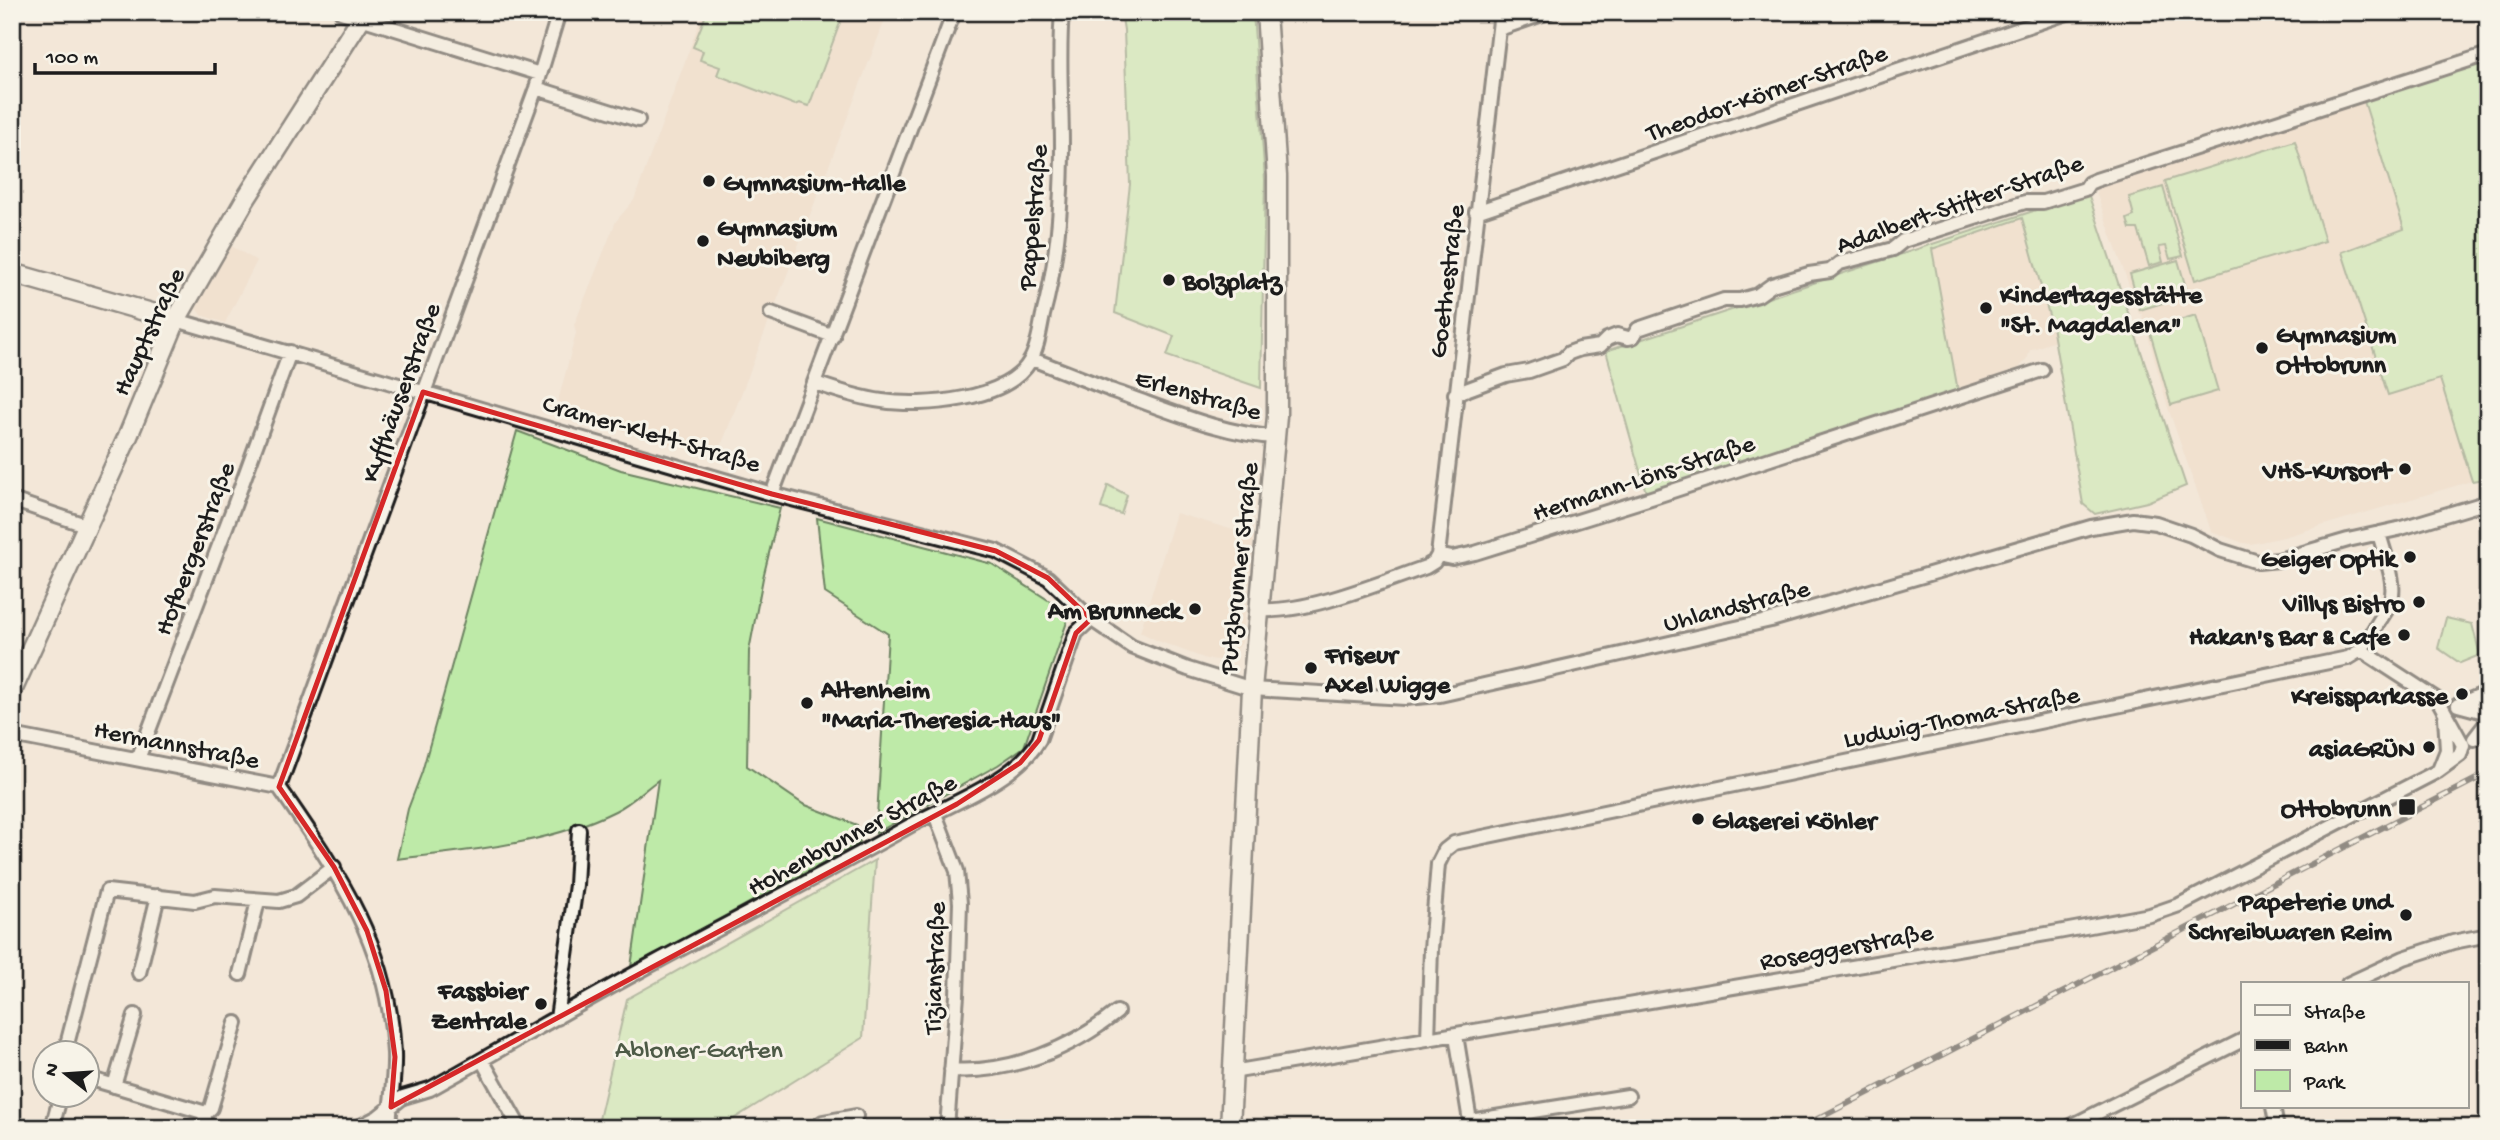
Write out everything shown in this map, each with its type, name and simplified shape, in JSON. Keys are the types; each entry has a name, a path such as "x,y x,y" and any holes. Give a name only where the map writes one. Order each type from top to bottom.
{"main road":[{"name":"Putzbrunner Straße","path":"1230,1128 1252,689 1276,437 1277,176 1266,12"},
{"name":"Hauptstraße","path":"12,691 128,436 176,320 245,200 363,16"},
{"name":"Cramer-Klett-Straße","path":"12,273 176,320"}],"street":[{"path":"341,12 363,16 540,74"},
{"name":"Kyffhäuserstraße","path":"279,787 536,88 559,12"},
{"path":"772,494 954,12"},
{"name":"Pappelstraße","path":"1031,359 1056,260 1062,146 1062,12"},
{"name":"Goethestraße","path":"1438,555 1500,12"},
{"path":"1499,29 1548,12"},
{"name":"Theodor-Körner-Straße","path":"1476,212 2070,12"},
{"name":"Adalbert-Stifter-Straße","path":"1455,394 1506,375 1530,371 1563,359 1574,351 1600,346 1617,335 1633,337 1638,330 1724,300 1740,300 1758,295 1772,285 1830,271 1840,264 1884,252 1903,241 2025,202 2043,202 2085,190 2089,183 2096,180 2488,54"},
{"path":"536,88 638,120"},
{"path":"771,313 833,337"},
{"name":"Cramer-Klett-Straße","path":"176,320 772,494 996,551 1048,578 1091,619 1132,647 1188,669 1252,689"},
{"name":"Hofbergerstraße","path":"138,759 289,352"},
{"path":"815,383 854,396 896,403 971,397 989,392 1015,378 1031,359"},
{"name":"Erlenstraße","path":"1031,359 1210,424 1276,437"},
{"name":"Hermann-Löns-Straße","path":"1260,610 1300,607 1348,593 1426,567 1434,562 1438,555 1462,557 1518,540 2042,370"},
{"path":"12,499 88,526"},
{"name":"Uhlandstraße","path":"1252,689 1405,698 1440,695 1771,620 2091,527 2117,522 2133,520 2170,526 2242,559 2258,562 2398,529 2488,502"},
{"path":"2361,650 2393,596 2393,586 2379,533"},
{"name":"Hohenbrunner Straße","path":"357,1128 379,1117 403,1097 430,1089 654,964 968,797 1020,764 1039,740 1076,633 1091,619"},
{"name":"Roseggerstraße","path":"1232,1072 2150,915 2179,905 2438,771 2460,755 2463,745 2438,700 2361,650"},
{"name":"Ludwig-Thoma-Straße","path":"1428,1040 1431,950 1438,864 1445,850 1464,839 2325,664 2348,659 2361,650"},
{"path":"2488,692 2458,705 2488,711"},
{"path":"2488,721 2474,739 2488,729"},
{"name":"Hermannstraße","path":"12,735 279,787 334,867 367,932 386,991 393,1029 395,1057 389,1128"},
{"name":"Tizianstraße","path":"935,814 957,871 960,903 947,1128"},
{"path":"557,1018 576,884 579,830"},
{"path":"69,1038 107,891 195,901 215,896 279,901 296,896 334,867"},
{"path":"139,973 159,896"},
{"path":"240,974 258,901"},
{"path":"2352,982 2404,958 2453,942 2488,935"},
{"path":"951,1070 994,1070 1030,1060 1094,1030 1117,1012"},
{"path":"114,1086 135,1015"},
{"path":"202,1128 206,1113 211,1108 236,1023"},
{"path":"1456,1035 1469,1124 1628,1096"},
{"path":"2067,1128 2241,1041"},
{"path":"482,1060 520,1128"},
{"path":"102,1082 206,1113"},
{"path":"52,1128 57,1108"},
{"path":"2273,1108 2277,1128"},
{"path":"815,1128 823,1122 856,1116"}],"highlighted area":[{"path":"423,392 772,494 996,551 1048,578 1091,619 1076,633 1039,740 1020,763 957,804 391,1107 395,1057 386,991 367,931 334,867 279,787"}],"shaded area":[{"name":"Gymnasium Neubiberg","path":"703,12 888,12 717,457 555,412 576,333 574,325 616,221 634,200"},
{"name":"Gymnasium Ottobrunn","path":"2363,98 2404,230 2342,252 2388,395 2440,379 2472,481 2284,537 2251,544 2243,543 2211,531 2168,408 2142,314 2139,314 2096,192 2099,185"},
{"name":"Kindertagesstätte \"St. Magdalena\"","path":"2023,218 2055,341 2030,350 2028,357 2015,373 1958,391 1951,351 1934,354 1939,287 1931,249"},
{"path":"228,244 257,261 225,323 201,315 195,307 196,300"},
{"path":"1176,513 1254,536 1242,643 1228,658 1206,659 1140,632"}],"green space":[{"path":"707,12 844,12 809,106 799,103 795,105 717,75 720,67 700,60 703,51 693,47"},
{"path":"1121,12 1253,12 1265,180 1261,388 1167,356 1174,336 1115,313 1130,184"},
{"path":"2488,58 2488,478 2472,481 2440,379 2388,395 2342,252 2404,229 2363,98"},
{"path":"2295,141 2325,241 2195,280 2165,181"},
{"path":"2163,187 2183,256 2170,259 2166,246 2159,247 2163,262 2149,266 2138,229 2130,229 2127,219 2134,216 2129,197"},
{"path":"2088,193 2186,486 2147,502 2095,514 2083,504 2052,326 2022,218 1932,249 1958,391 1647,496 1606,351"},
{"path":"2178,260 2188,295 2140,310 2130,274"},
{"path":"2196,315 2218,391 2171,405 2149,329"},
{"path":"517,431 621,470 780,508 749,651 747,766 803,804 857,825 860,843 631,967 658,780 621,808 563,832 508,844 397,859 408,809 422,772"},
{"path":"1108,485 1127,495 1121,514 1101,508"},
{"path":"817,518 992,564 1059,607 1068,619 1024,747 998,765 876,833 888,634 825,593"},
{"path":"2446,618 2472,624 2480,655 2460,663 2438,648"},
{"name":"Abloner-Garten","path":"875,860 863,1038 719,1128 597,1128 627,999"}],"railway":[{"path":"1800,1128 2488,773"}],"place":[{"name":"Gymnasium-Halle","path":"709,181"},
{"name":"Gymnasium Neubiberg","path":"703,241"},
{"name":"Bolzplatz","path":"1169,280"},
{"name":"Kindertagesstätte \"St. Magdalena\"","path":"1986,308"},
{"name":"Gymnasium Ottobrunn","path":"2262,348"},
{"name":"VHS-Kursort","path":"2405,469"},
{"name":"Geiger Optik","path":"2410,557"},
{"name":"Villys Bistro","path":"2419,602"},
{"name":"Am Brunneck","path":"1195,609"},
{"name":"Hakan's Bar & Cafe","path":"2404,635"},
{"name":"Friseur Axel Wigge","path":"1311,668"},
{"name":"Kreissparkasse","path":"2462,694"},
{"name":"Altenheim \"Maria-Theresia-Haus\"","path":"807,703"},
{"name":"asiaGRÜN","path":"2429,747"},
{"name":"Ottobrunn","path":"2407,807"},
{"name":"Glaserei Köhler","path":"1698,819"},
{"name":"Papeterie und Schreibwaren Reim","path":"2406,915"},
{"name":"Fassbier Zentrale","path":"541,1004"}]}
